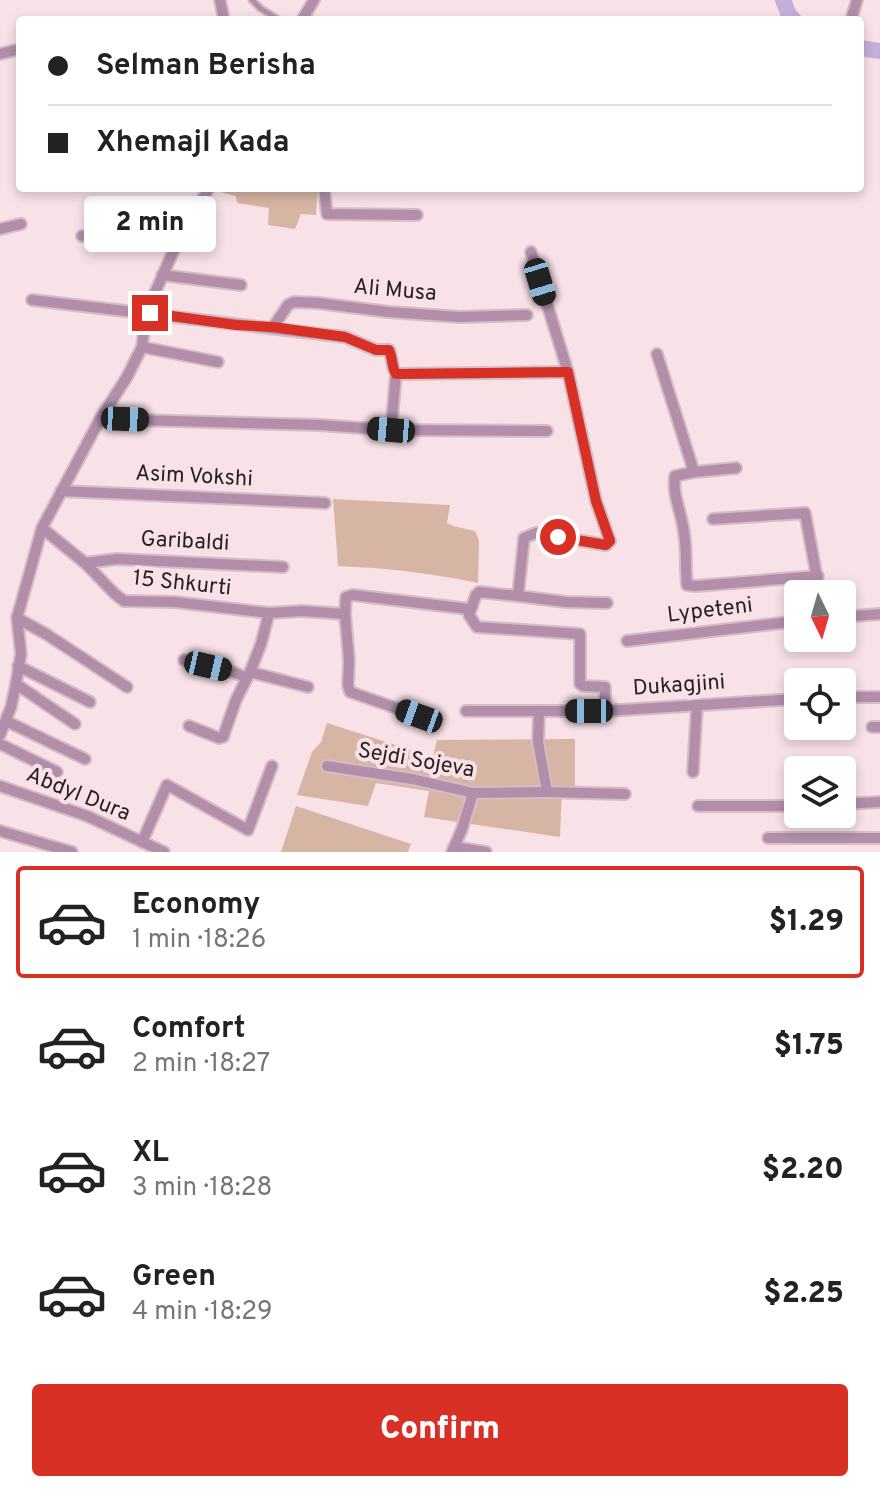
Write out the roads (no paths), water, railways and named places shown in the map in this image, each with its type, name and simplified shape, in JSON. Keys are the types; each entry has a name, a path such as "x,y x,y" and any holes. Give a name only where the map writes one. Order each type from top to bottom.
{"street":[{"path":"0,735 16,684 21,654 17,618 42,528 142,347 146,313 162,275 207,192"},
{"path":"324,192 327,214 417,215"},
{"path":"0,229 21,224"},
{"path":"82,236 122,232 150,234 178,244"},
{"path":"518,596 524,538 536,533 606,545 610,541 596,501 568,372 531,252"},
{"path":"162,275 241,285"},
{"path":"32,300 345,337 376,350 389,350 396,374 391,430"},
{"name":"Ali Musa","path":"273,327 288,305 294,302 460,317 527,315"},
{"path":"142,347 218,362"},
{"path":"657,354 694,472"},
{"path":"396,374 568,372"},
{"path":"100,419 391,430 547,431"},
{"path":"736,468 675,476 674,490 684,533 687,585 818,576"},
{"name":"Asim Vokshi","path":"61,491 325,503"},
{"path":"713,519 805,513 818,580"},
{"name":"15 Shkurti","path":"42,528 85,563 124,601 175,602 269,613 302,611 345,614"},
{"name":"Garibaldi","path":"85,563 117,559 283,567"},
{"path":"605,711 605,687 580,684 580,634 477,627 469,615 469,609 476,595 482,591 566,602 607,603"},
{"path":"419,716 350,692 346,597 353,595 469,609"},
{"path":"189,726 223,737 261,644 269,613"},
{"path":"856,616 880,614"},
{"path":"17,618 127,687"},
{"name":"Lypeteni","path":"627,641 784,623"},
{"path":"184,660 308,687"},
{"path":"18,666 90,702"},
{"path":"16,684 75,724"},
{"path":"856,697 880,697"},
{"name":"Dukagjini","path":"466,711 605,711 784,700"},
{"path":"693,772 697,705"},
{"path":"539,712 538,742 547,792"},
{"path":"6,721 85,759"},
{"path":"0,744 57,772"},
{"name":"Abdyl Dura","path":"142,842 167,785 248,830 272,766"},
{"name":"Sejdi Sojeva","path":"327,766 412,779 473,793 625,794"},
{"name":"Abdyl Dura","path":"0,786 87,816 164,852"},
{"path":"473,793 453,850 486,852"},
{"path":"856,803 880,802"},
{"path":"698,806 784,806"},
{"path":"0,831 72,852"},
{"path":"768,838 880,838"}],"lane":[{"path":"252,0 273,16"}],"waterway":[{"path":"783,0 790,16"},
{"path":"864,49 880,51"}]}
